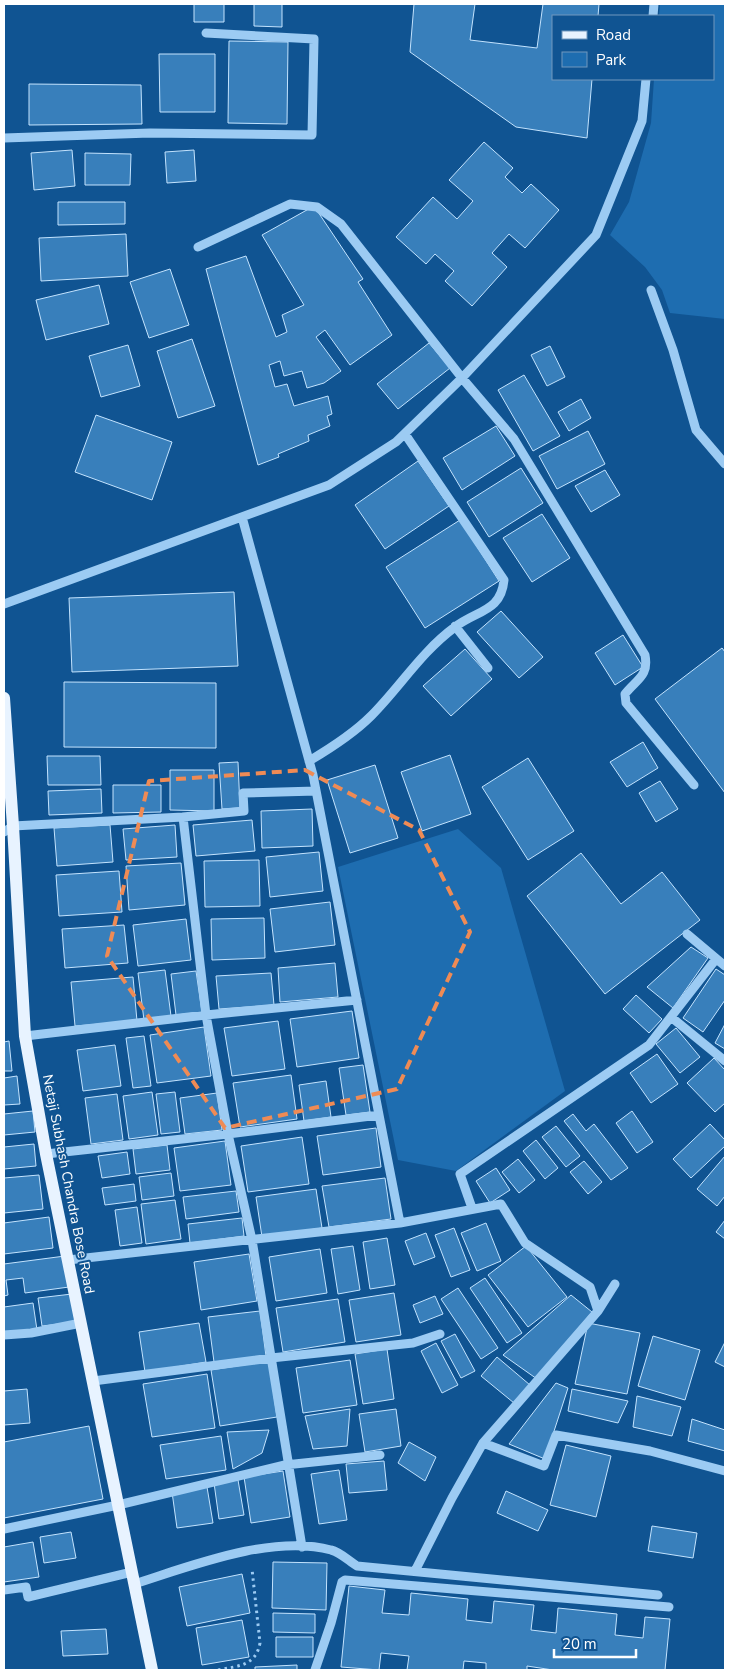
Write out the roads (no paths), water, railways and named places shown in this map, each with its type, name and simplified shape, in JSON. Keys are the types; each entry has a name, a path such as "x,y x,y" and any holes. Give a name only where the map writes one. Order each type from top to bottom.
{"main road":[{"name":"Netaji Subhash Chandra Bose Road","path":"4,698 8,829 25,1036 46,1154 152,1670"}],"street":[{"path":"4,138 150,133 312,135 314,39 206,33"},
{"path":"4,604 330,485 396,442 462,378 596,234 642,121 646,80"},
{"path":"198,247 290,204 316,207 341,224 462,378 514,439 645,655 647,666 642,676 625,694 626,703 694,785"},
{"path":"651,290 673,350 696,430 725,464"},
{"path":"309,761 339,743 371,716 421,657 455,626 495,603 503,593 504,580 405,434"},
{"path":"242,517 316,791 400,1223"},
{"path":"455,626 488,668"},
{"path":"8,829 244,811 243,793 316,791"},
{"path":"183,817 206,1015 228,1134 252,1240 302,1546"},
{"path":"687,934 725,966"},
{"path":"472,1208 460,1174 649,1045 716,959"},
{"path":"25,1036 357,1000"},
{"path":"671,1017 725,1061"},
{"path":"46,1154 379,1115"},
{"path":"68,1260 400,1223 501,1204 526,1243 590,1287 598,1312"},
{"path":"415,1571 452,1498 483,1443 598,1312 615,1284"},
{"path":"4,1335 31,1333 81,1323"},
{"path":"93,1381 272,1358 414,1343 440,1334"},
{"path":"483,1443 544,1466 556,1435 650,1451 725,1471"},
{"path":"4,1529 118,1505 288,1464 380,1455"},
{"path":"4,1590 26,1586 28,1597 133,1578 228,1555 289,1545 332,1550 357,1566 658,1595"},
{"path":"315,1670 331,1623 342,1582 345,1580 669,1607"}]}
